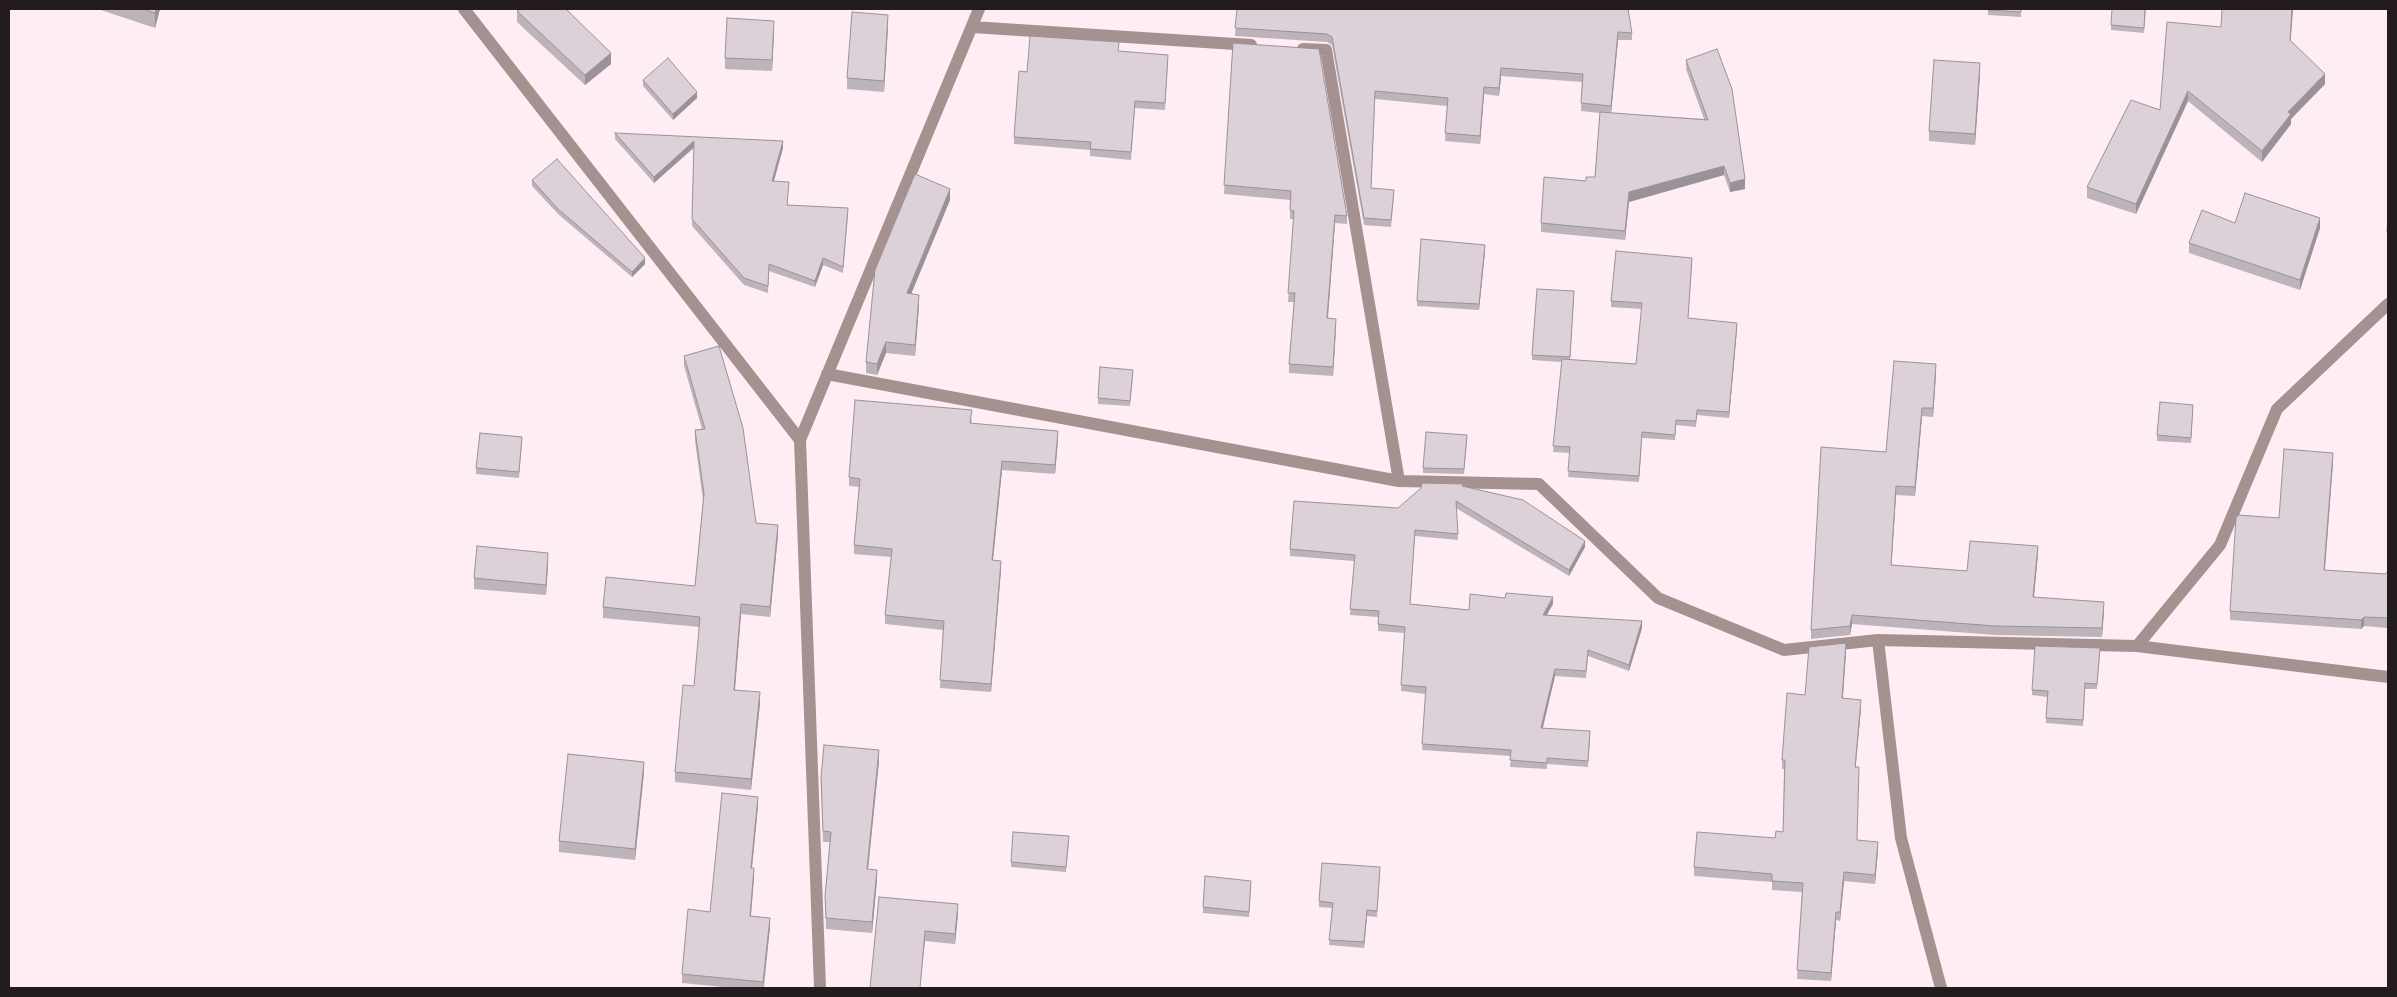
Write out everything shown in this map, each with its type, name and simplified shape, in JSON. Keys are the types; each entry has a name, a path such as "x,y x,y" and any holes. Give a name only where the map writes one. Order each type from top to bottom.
{"street":[{"path":"464,9 800,440"},
{"path":"820,988 800,440 979,9"},
{"path":"972,27 1267,46"},
{"path":"1287,48 1326,50 1398,481"},
{"path":"2137,646 2220,545 2276,409 2388,304"},
{"path":"827,374 1398,481 1539,484 1658,598 1784,650 1878,640 2137,646 2388,677"},
{"path":"1878,640 1901,838 1941,988"}],"building":[{"path":"143,9 156,9 155,13"},
{"path":"521,9 566,9 611,53 585,75 517,11"},
{"path":"1237,9 1628,9 1632,33 1618,32 1611,106 1581,103 1583,74 1501,68 1499,88 1484,87 1480,136 1445,133 1448,98 1375,91 1371,188 1394,190 1391,220 1364,218 1332,37 1327,34 1235,28"},
{"path":"2021,9 2021,12 1988,10"},
{"path":"2112,9 2145,9 2144,28 2111,25"},
{"path":"2222,9 2292,9 2290,40 2325,74 2288,112 2291,114 2262,151 2188,91 2136,204 2087,187 2131,100 2160,110 2167,22 2221,27"},
{"path":"852,12 888,15 884,81 847,78"},
{"path":"727,18 774,21 772,60 725,58"},
{"path":"1030,36 1119,42 1118,51 1168,55 1165,103 1135,101 1131,152 1090,149 1091,142 1014,137 1019,71 1027,72"},
{"path":"1233,43 1319,49 1347,216 1335,215 1327,318 1336,319 1333,367 1289,364 1295,293 1288,293 1294,211 1290,210 1291,191 1224,185"},
{"path":"1717,49 1732,89 1745,179 1730,183 1724,166 1629,192 1625,231 1541,223 1544,177 1586,181 1586,177 1595,177 1600,112 1708,120 1686,60"},
{"path":"668,58 697,92 673,114 643,80"},
{"path":"1934,60 1980,63 1975,134 1929,131"},
{"path":"615,133 783,141 772,181 789,182 787,205 848,208 843,267 823,258 815,281 769,264 768,286 744,278 692,219 694,141 654,177"},
{"path":"557,159 645,258 632,272 558,209 532,180"},
{"path":"915,174 950,189 907,293 919,295 915,345 886,342 877,364 866,362 875,270"},
{"path":"2245,193 2320,218 2300,280 2189,243 2202,210 2235,223"},
{"path":"1421,239 1485,245 1479,304 1417,301"},
{"path":"1616,251 1692,258 1688,318 1737,323 1729,412 1697,410 1696,421 1676,420 1675,435 1642,432 1639,476 1568,471 1570,447 1553,446 1562,359 1636,364 1642,303 1611,301"},
{"path":"1537,289 1574,291 1570,357 1532,355"},
{"path":"719,346 743,428 756,523 778,525 770,607 741,604 734,690 760,692 751,779 675,772 683,685 694,686 700,617 603,607 606,577 695,586 704,494 695,430 705,429 684,356"},
{"path":"1894,361 1936,364 1933,408 1922,408 1915,487 1896,486 1891,565 1967,571 1970,541 2038,546 2033,597 2104,602 2102,628 1995,626 1852,615 1850,626 1811,630 1821,447 1886,452"},
{"path":"1100,367 1133,370 1130,401 1098,398"},
{"path":"855,400 972,410 970,423 1058,431 1055,465 1002,461 992,560 1001,561 991,684 940,680 944,621 885,615 892,549 854,545 860,479 849,477"},
{"path":"2160,402 2193,405 2191,438 2157,435"},
{"path":"1426,432 1467,435 1464,469 1423,468"},
{"path":"480,433 522,437 519,472 476,468"},
{"path":"2284,449 2333,453 2324,570 2385,574 2388,571 2388,618 2364,617 2361,620 2230,611 2236,518 2238,515 2279,518"},
{"path":"1422,483 1463,484 1462,486 1523,500 1585,541 1569,570 1456,501 1458,534 1415,530 1410,604 1469,610 1470,594 1505,598 1506,593 1553,597 1543,615 1642,621 1629,665 1588,650 1586,671 1555,669 1541,728 1590,731 1588,761 1547,758 1547,763 1510,760 1511,750 1422,744 1426,687 1401,685 1405,627 1378,624 1379,611 1350,609 1355,555 1290,549 1294,501 1398,508 1421,488"},
{"path":"477,546 548,553 546,585 474,578"},
{"path":"1846,643 1842,698 1861,700 1855,767 1859,767 1857,840 1878,842 1875,875 1844,872 1840,912 1836,912 1831,973 1797,970 1803,883 1772,881 1772,874 1694,867 1697,832 1775,838 1776,831 1783,832 1785,760 1782,760 1787,693 1805,695 1809,647"},
{"path":"2035,646 2100,648 2097,684 2085,683 2083,720 2046,718 2048,691 2032,690"},
{"path":"824,745 879,750 867,869 877,870 872,922 826,918 825,896 831,832 823,831 821,777"},
{"path":"568,754 644,762 635,849 559,841"},
{"path":"722,793 758,797 751,868 754,868 750,916 770,918 763,982 682,974 688,909 710,912"},
{"path":"1013,832 1069,836 1066,867 1011,862"},
{"path":"1322,863 1380,867 1377,911 1367,910 1364,942 1329,940 1333,903 1319,901"},
{"path":"1205,876 1251,881 1249,912 1203,907"},
{"path":"879,897 958,904 955,934 925,931 920,988 870,988"}]}
